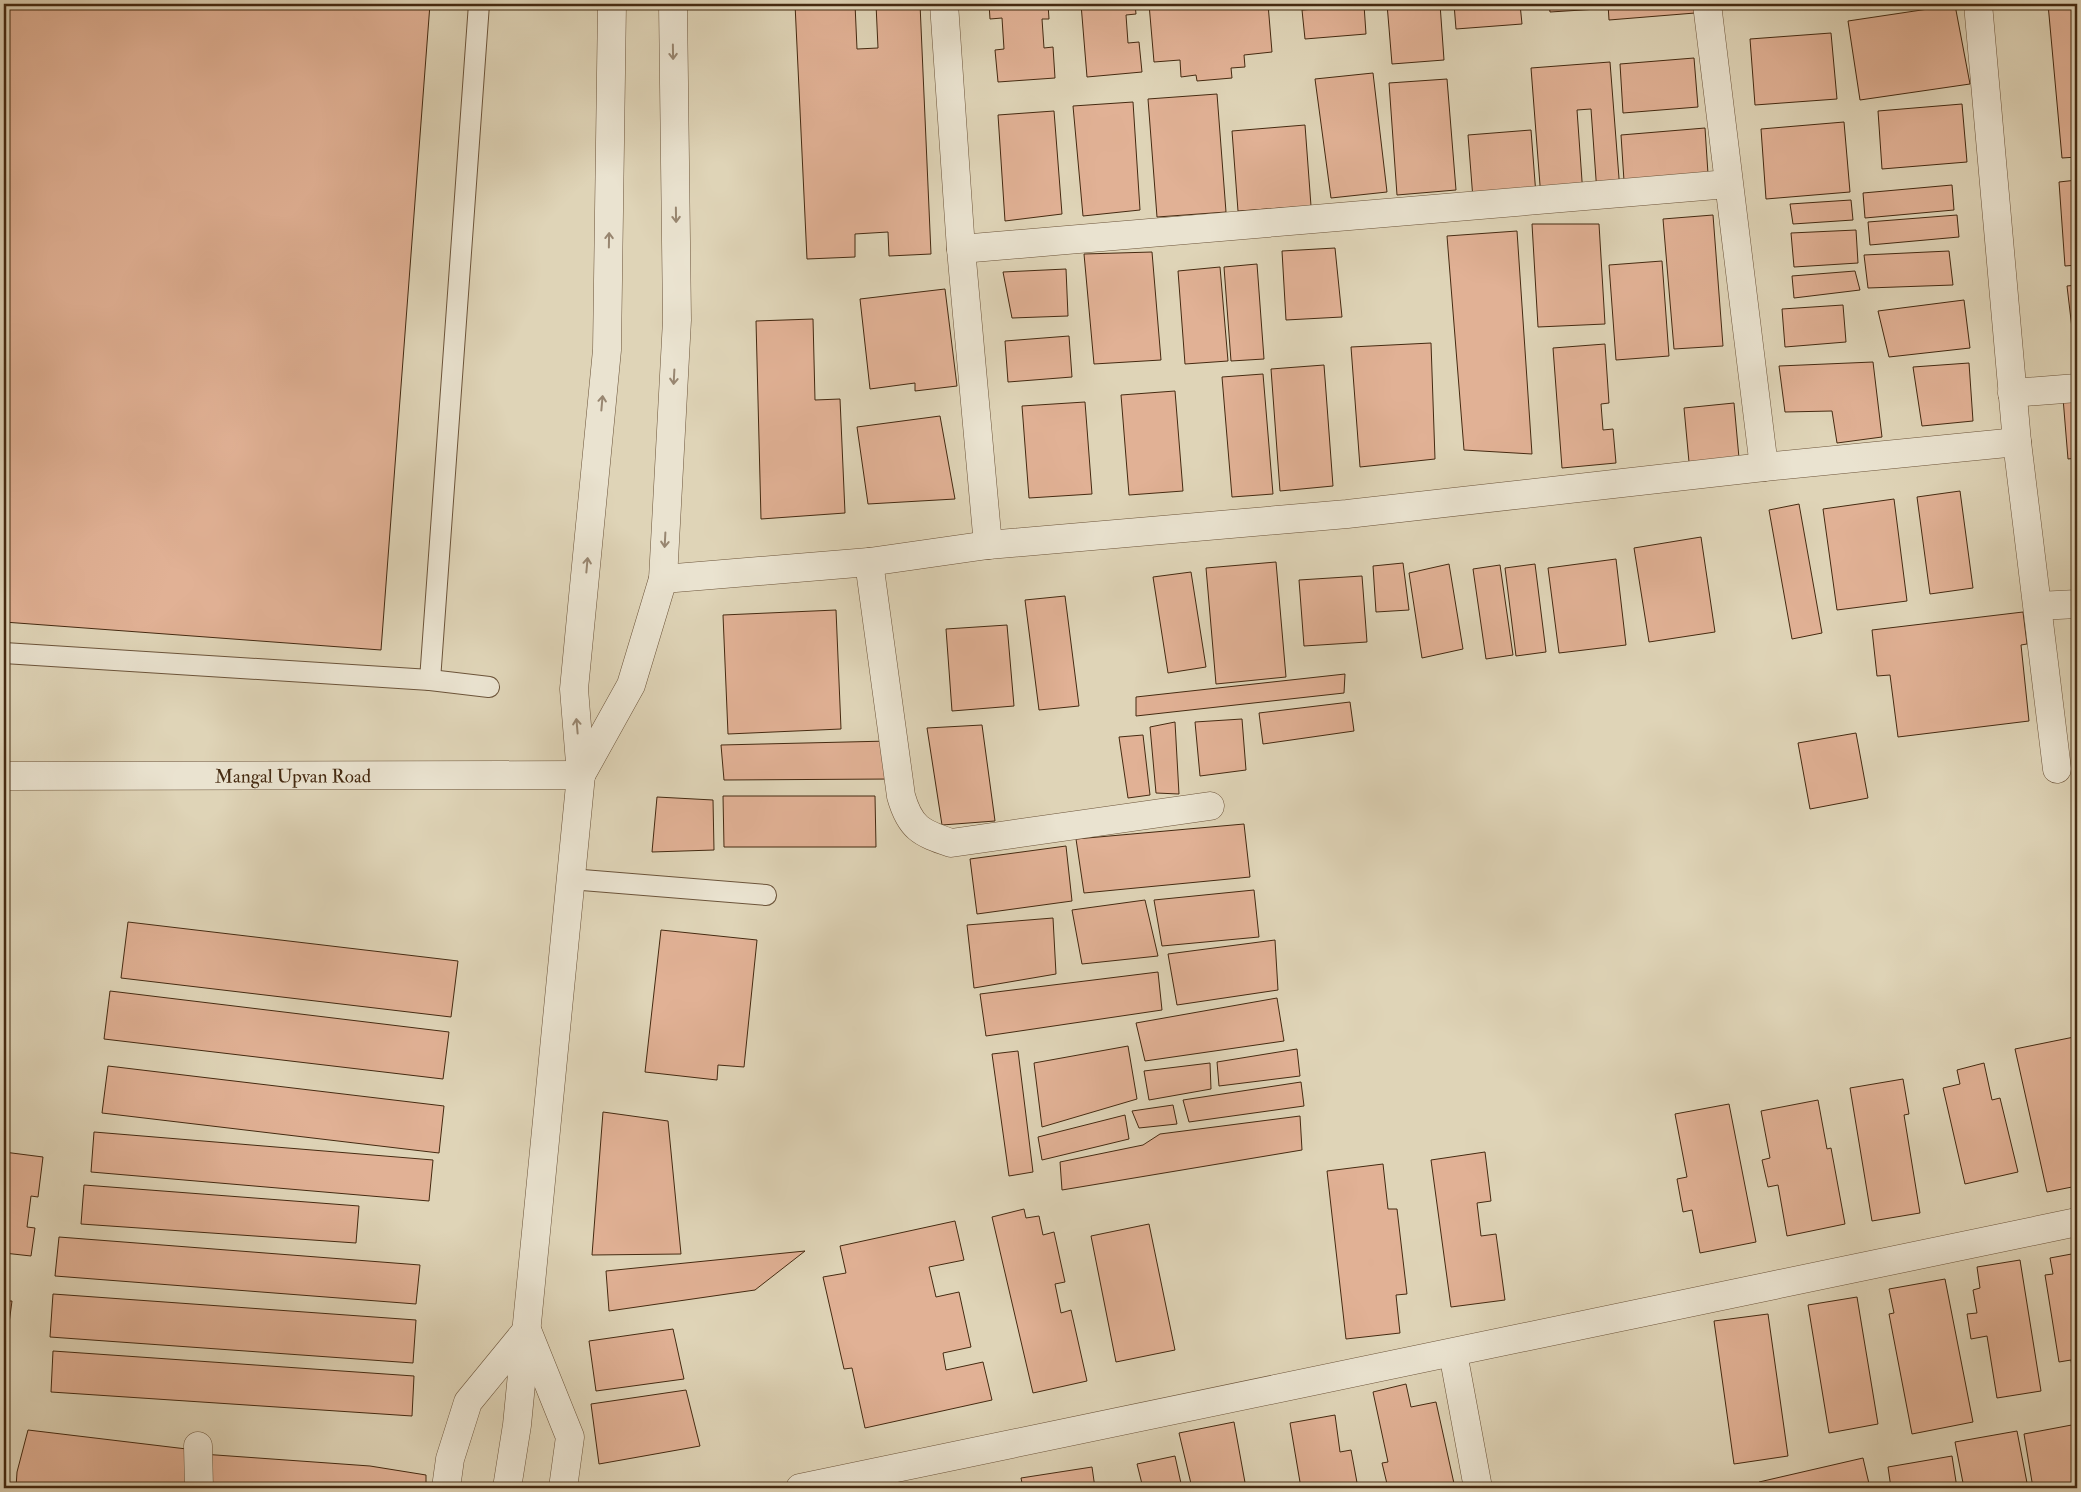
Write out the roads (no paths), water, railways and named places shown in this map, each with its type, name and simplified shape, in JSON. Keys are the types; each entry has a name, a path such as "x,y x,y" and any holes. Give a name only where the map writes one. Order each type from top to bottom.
{"street":[{"path":"508,1488 517,1425 581,775 574,689 607,350 612,4"},
{"path":"581,775 631,685 662,579 677,320 673,4"},
{"path":"944,4 961,249 988,545"},
{"path":"1707,4 1764,467"},
{"path":"1978,4 2017,442 2057,769"},
{"path":"961,249 1728,184"},
{"path":"2012,393 2077,388"},
{"path":"662,579 869,562 988,545 1347,514 1764,467 2017,442"},
{"path":"869,562 901,796 907,816 926,834 951,843 1210,806"},
{"path":"2038,606 2077,604"},
{"name":"Mangal Upvan Road","path":"4,776 581,775"},
{"path":"800,1488 2077,1222"},
{"path":"446,1488 450,1459 468,1402 526,1330"},
{"path":"526,1330 570,1437 564,1488"},
{"path":"1453,1352 1478,1488"},
{"path":"198,1446 199,1488"}],"lane":[{"path":"430,680 479,4"},
{"path":"4,653 430,680 489,687"},
{"path":"570,879 766,895"}]}
